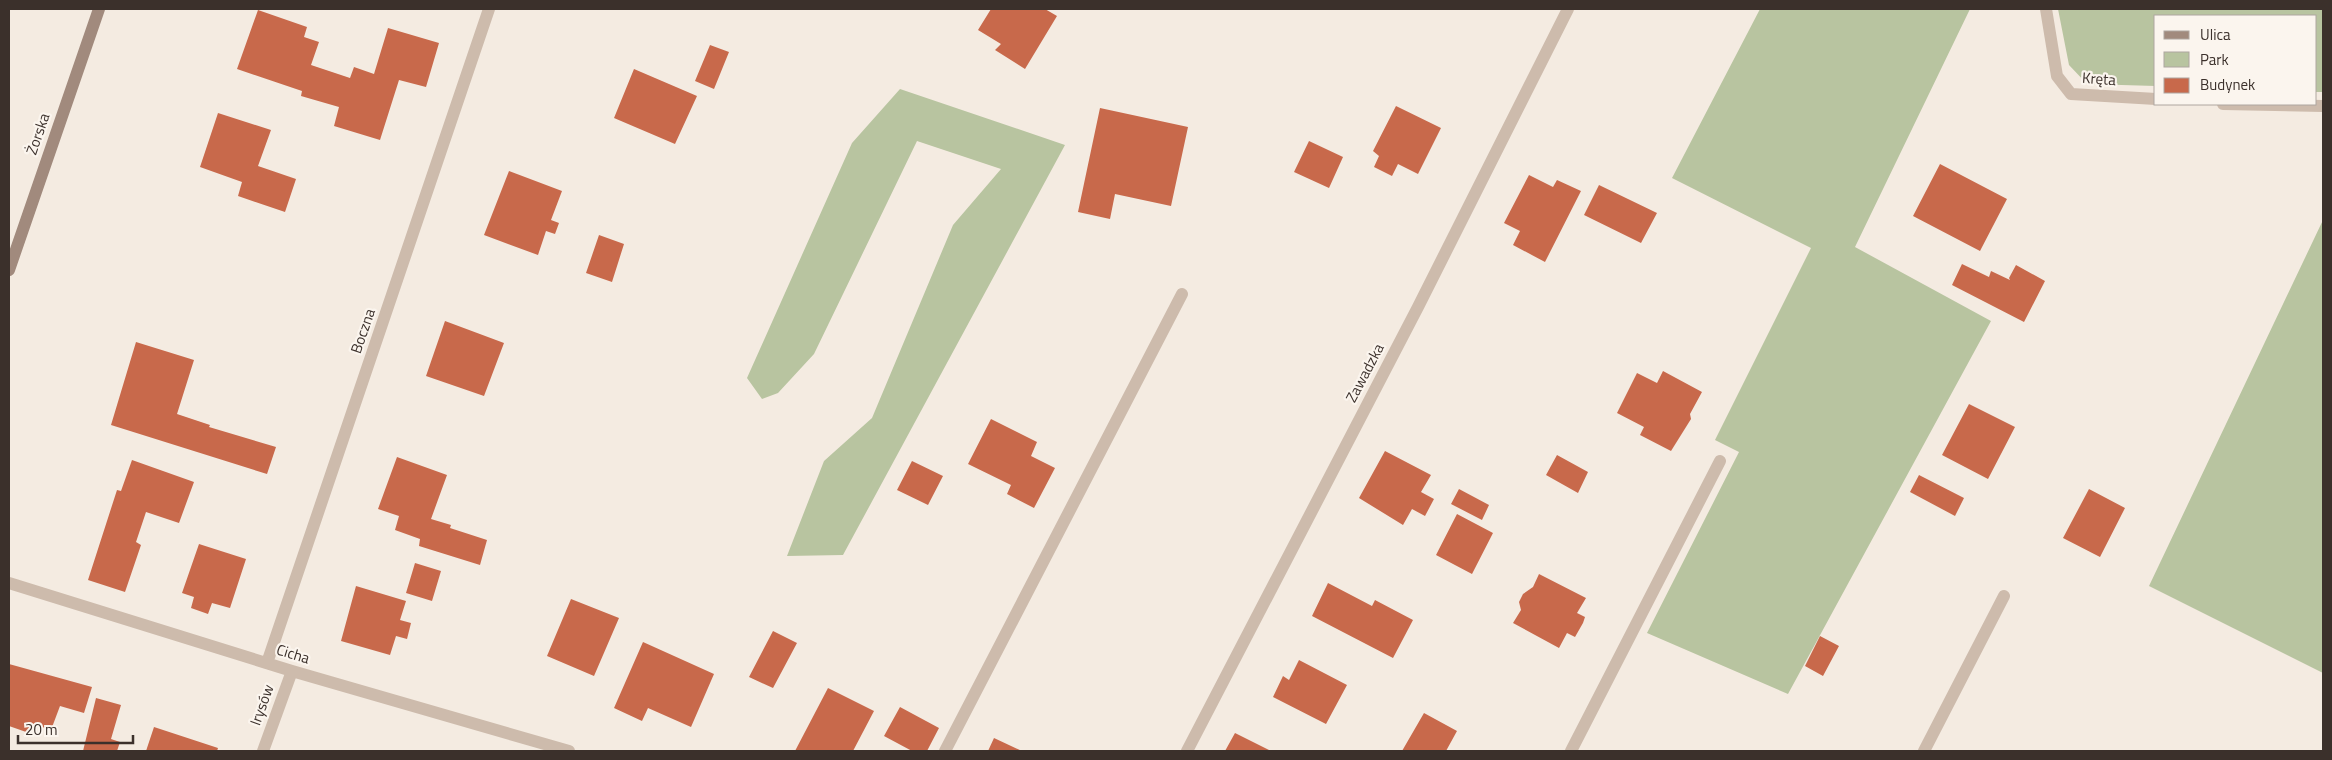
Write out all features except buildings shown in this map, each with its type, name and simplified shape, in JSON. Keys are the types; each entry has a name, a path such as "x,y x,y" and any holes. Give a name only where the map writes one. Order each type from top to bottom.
{"street":[{"name":"Żorska","path":"9,270 99,9"},
{"name":"Boczna","path":"268,663 488,9"},
{"name":"Zawadzka","path":"1188,751 1423,298 1568,9"},
{"name":"Kręta","path":"2046,9 2057,76 2071,94 2154,99"},
{"path":"2273,105 2323,106"},
{"path":"945,751 1182,294"},
{"path":"1571,751 1720,461"},
{"name":"Cicha","path":"9,583 268,663 569,751"},
{"path":"1924,751 2004,596"},
{"name":"Irysów","path":"263,751 292,670"}],"green space":[{"path":"1760,9 1970,9 1855,247 1991,321 1788,694 1647,633 1739,452 1715,440 1811,248 1672,178"},
{"path":"2058,9 2323,9 2323,92 2317,92 2317,15 2154,15 2154,86 2087,84 2069,65"},
{"path":"900,89 1065,145 843,555 787,556 824,461 872,418 953,225 1001,169 917,141 814,354 778,393 762,399 747,378 852,143"},
{"path":"2323,220 2323,673 2149,586"}]}
